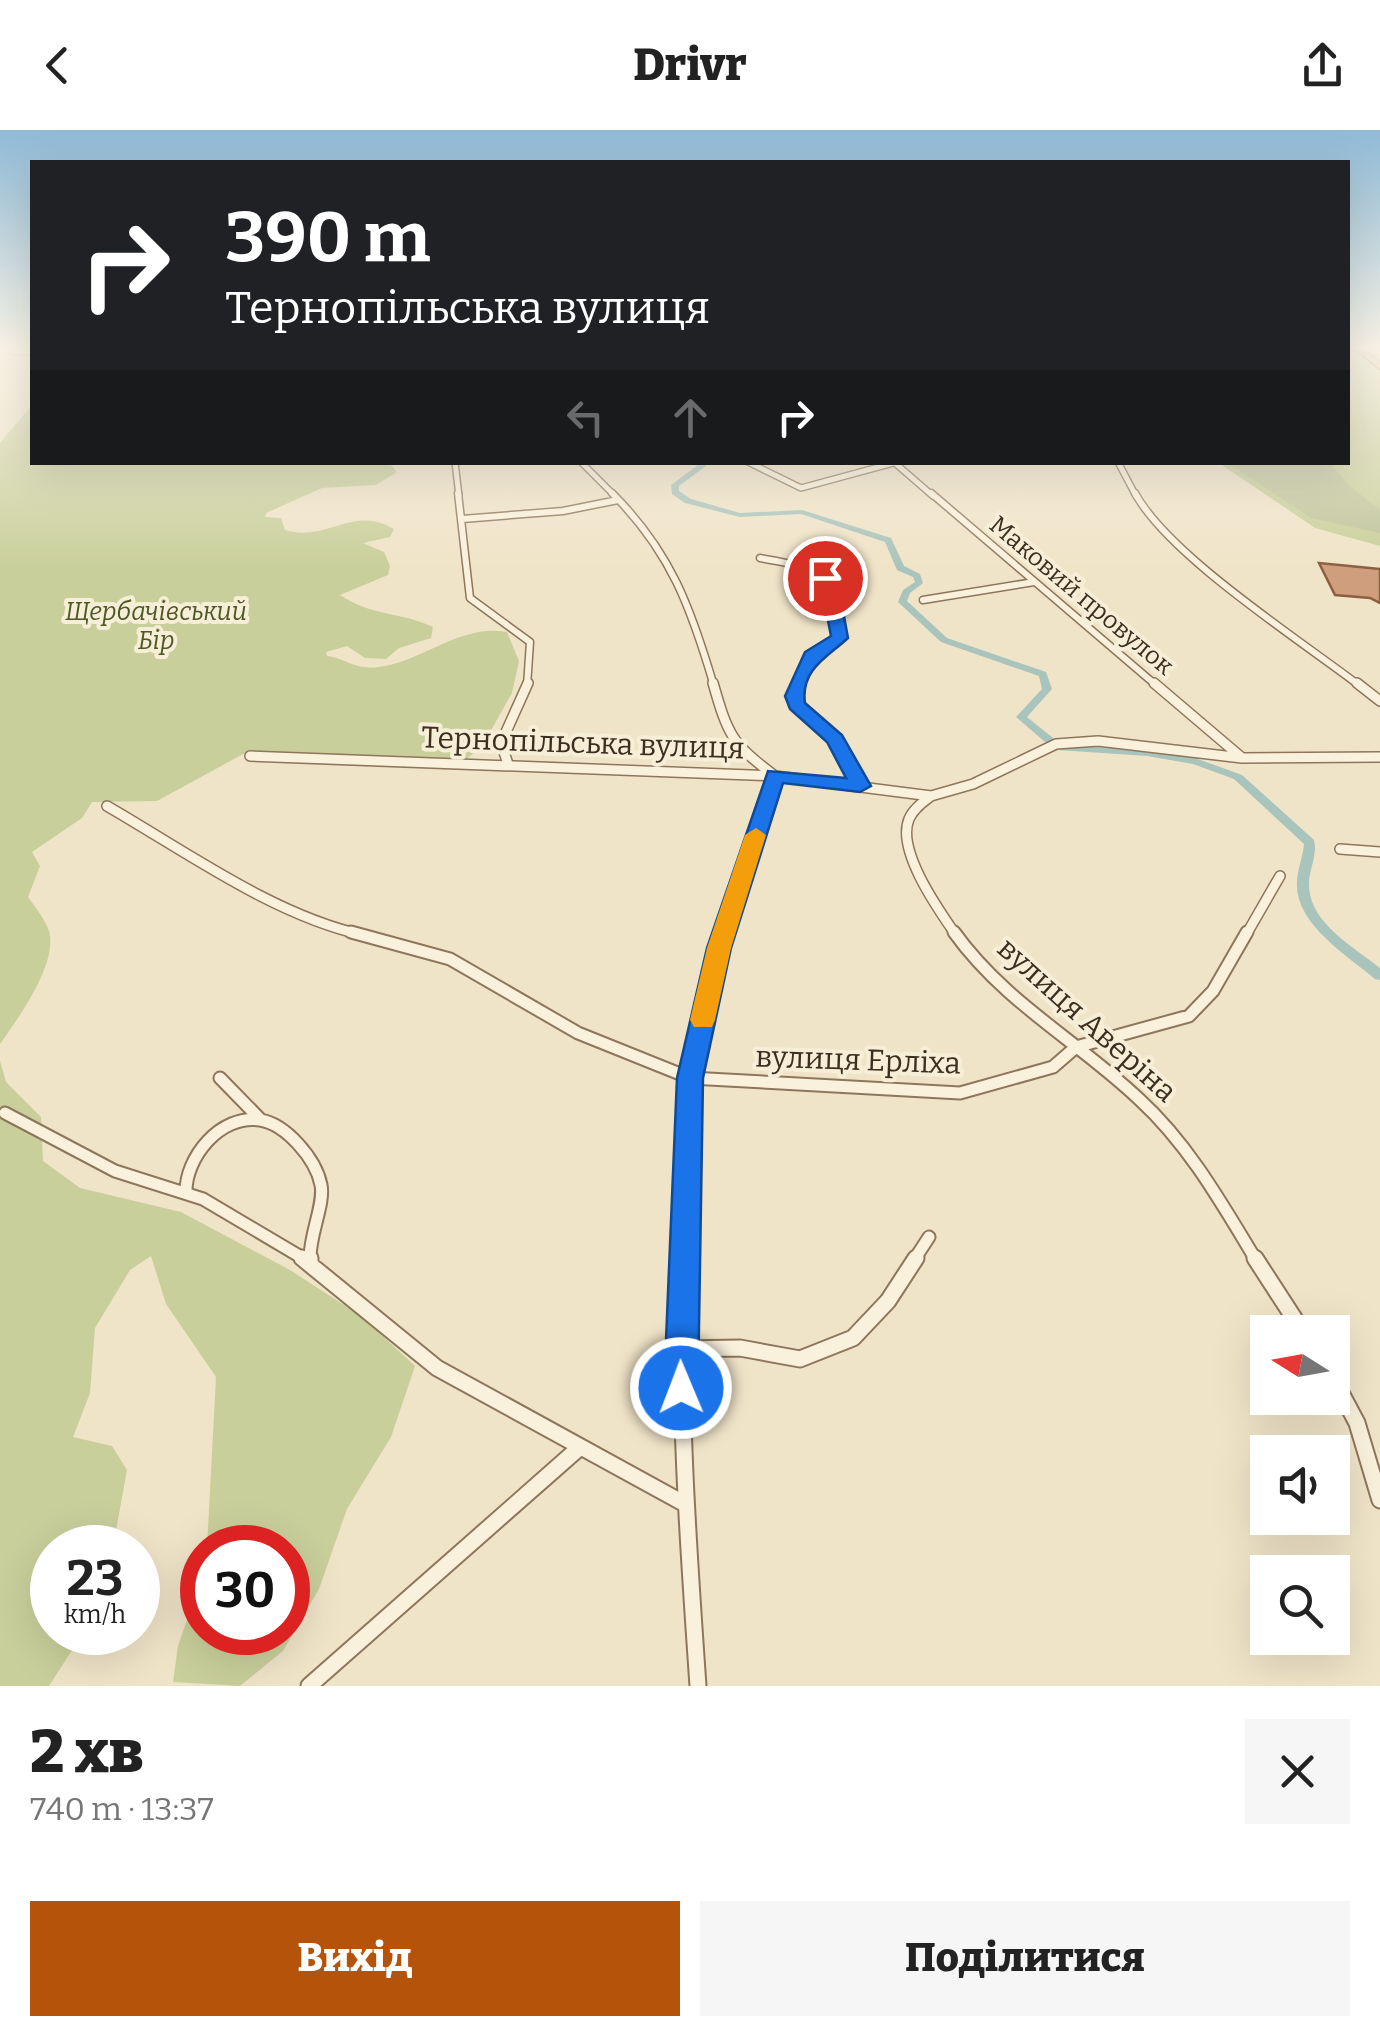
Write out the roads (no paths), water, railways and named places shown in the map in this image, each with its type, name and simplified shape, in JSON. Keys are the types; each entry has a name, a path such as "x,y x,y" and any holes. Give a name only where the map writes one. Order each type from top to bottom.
{"street":[{"path":"453,465 470,598 477,607 530,642 533,671 520,711 501,743 508,764"},
{"path":"583,465 645,526 692,608 727,731 742,751 775,776 719,948 690,1078 680,1349 685,1504 698,1686"},
{"path":"753,465 789,486 801,488 888,465"},
{"name":"Маковий провулок","path":"898,465 1242,758"},
{"path":"1120,465 1142,507 1190,556 1380,701"},
{"path":"462,519 562,511 618,500"},
{"path":"760,558 810,567 831,589 840,638 811,656 794,696 796,705 835,739 860,786"},
{"path":"923,600 1034,582"},
{"name":"Тернопільська вулиця","path":"250,756 775,776 931,796 973,784 1056,744 1098,741 1242,758 1380,756"},
{"name":"вулиця Аверіна","path":"931,796 912,812 906,827 908,855 921,882 988,975 1158,1117 1293,1315"},
{"name":"вулиця Ерліха","path":"107,806 228,876 328,927 398,942 450,959 578,1033 690,1078 960,1093 1053,1067 1076,1046 1189,1016 1213,990 1280,876"},
{"path":"1340,849 1380,852"},
{"path":"220,1078 261,1120 286,1132 322,1182 322,1201 311,1232 310,1263"},
{"path":"6,1114 116,1171 203,1199 310,1263 437,1368 685,1504"},
{"path":"186,1193 186,1173 196,1154 240,1122 261,1120"},
{"path":"680,1349 740,1348 800,1359 853,1338 888,1301 929,1237"},
{"path":"1350,1410 1380,1500"},
{"path":"309,1686 579,1448"}],"waterway":[{"path":"702,465 675,485 675,492 688,501 740,515 802,512 888,540 900,568 917,576 919,583 906,592 902,602 944,640 1043,674 1047,689 1021,717 1049,740"},
{"path":"1062,748 1147,753 1195,761 1238,777 1310,843 1303,884 1312,914 1332,937 1380,975"}],"park label":[{"name":"Щербачівський Бір","path":"156,626"}]}
